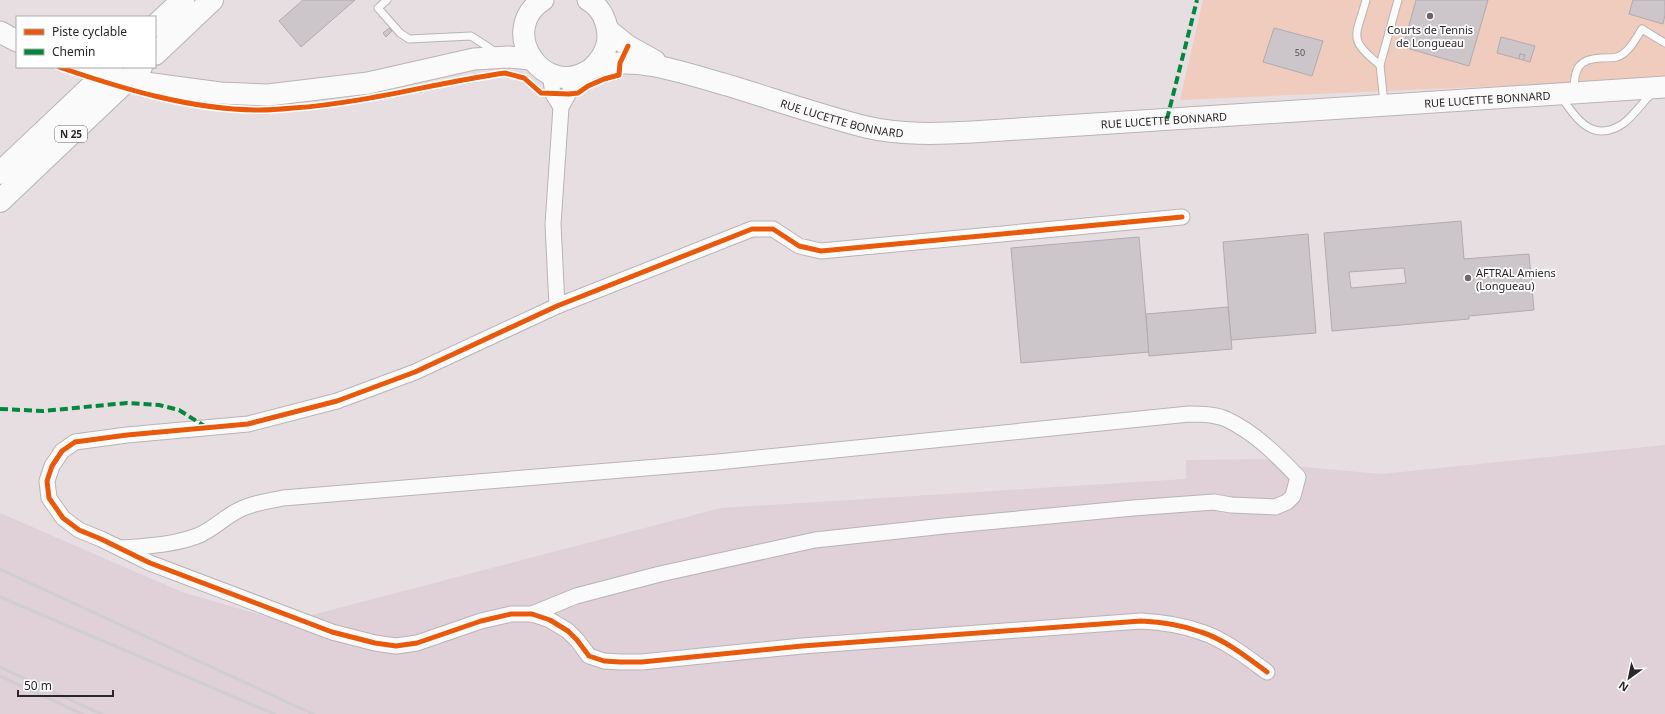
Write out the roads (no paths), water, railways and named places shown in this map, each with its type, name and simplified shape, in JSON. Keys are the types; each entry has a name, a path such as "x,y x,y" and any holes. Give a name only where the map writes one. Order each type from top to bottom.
{"highway":[{"path":"156,25 183,0"},
{"path":"156,53 212,0"},
{"name":"N 25","path":"0,173 111,68"},
{"name":"N 25","path":"0,201 143,75"}],"street":[{"path":"535,3 526,21 525,44 531,59 539,68 550,74 553,94 561,107"},
{"path":"557,306 554,224 561,107 586,71 603,56 608,44 608,30 597,4"},
{"path":"143,75 220,93 268,96 368,83 483,54 512,40 525,28"},
{"name":"RUE LUCETTE BONNARD","path":"608,30 637,52 672,69"},
{"path":"0,32 16,40"},
{"path":"483,54 531,59"},
{"name":"RUE LUCETTE BONNARD","path":"550,74 559,77 586,71 610,63 637,62 672,69 867,127 909,133 966,132 1661,87"},
{"path":"1182,217 821,251 799,246 773,229 752,229 557,306 415,372 337,401 248,424 127,435 75,442 62,451 52,466 47,481 49,498 62,518 79,530 150,563 332,632 375,643 396,646 417,643 481,621 510,614 532,614 550,620 568,631 589,656 620,662 650,661 802,646 1141,621 1176,625 1202,632 1240,652 1267,672"},
{"path":"120,548 159,545 196,536 207,532 237,510 249,505 283,498 718,462 1189,414 1225,418 1274,452 1298,477 1293,496 1287,502 1275,507 1231,505 1214,502 1200,503 952,525 815,540 660,574 576,596 532,614"}],"lane":[{"path":"387,0 378,8 400,33 409,39 471,36 483,54"},
{"path":"1366,0 1356,36 1358,45 1380,65"},
{"path":"1384,105 1380,65 1398,0"},
{"path":"1661,87 1625,122 1610,130 1598,131 1584,126 1571,113 1567,93 1577,69 1583,62 1593,58 1617,57 1627,51 1642,29 1665,43"}],"railway":[{"path":"0,569 313,714"},
{"path":"0,597 274,714"},
{"path":"0,667 101,714"},
{"path":"0,676 82,714"}],"place":[{"name":"Courts de Tennis de Longueau","path":"1430,16"},
{"name":"AFTRAL Amiens (Longueau)","path":"1468,278"}]}
